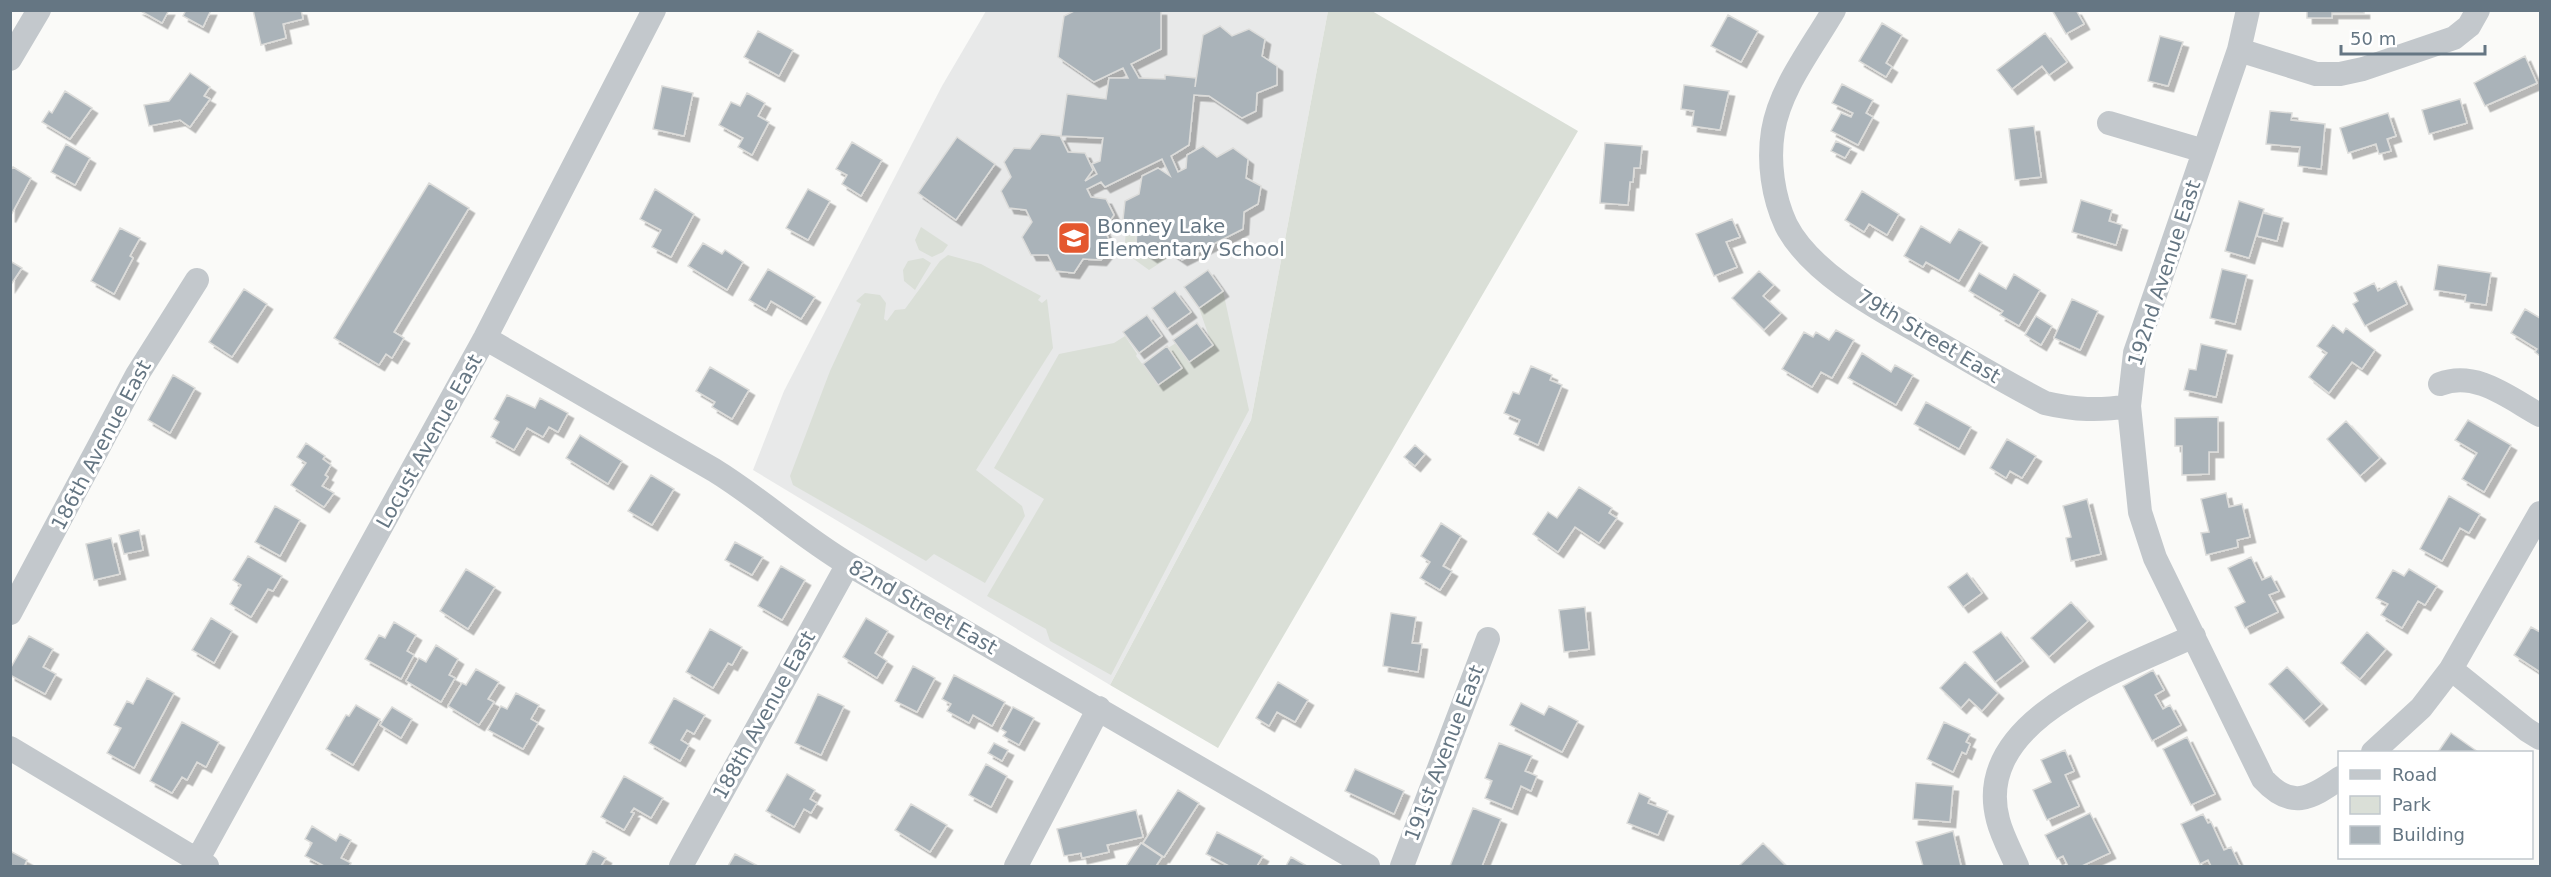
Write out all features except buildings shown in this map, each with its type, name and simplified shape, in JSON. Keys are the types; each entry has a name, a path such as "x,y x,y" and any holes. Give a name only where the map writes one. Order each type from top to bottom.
{"street":[{"path":"10,59 39,10"},
{"name":"Locust Avenue East","path":"200,865 485,338 654,10"},
{"name":"79th Street East","path":"1834,10 1783,100 1777,115 1771,157 1776,190 1787,226 1812,260 1887,313 2045,403 2071,410 2099,411 2129,406"},
{"name":"192nd Avenue East","path":"2248,10 2239,50 2135,353 2129,406 2140,512 2156,558 2263,779 2282,795 2291,799 2314,796 2338,779"},
{"path":"2239,50 2316,74 2340,74 2363,69 2454,38 2469,26 2478,10"},
{"path":"2109,123 2204,151"},
{"name":"186th Avenue East","path":"10,613 137,375 197,280"},
{"name":"82nd Street East","path":"485,338 714,470 741,487 816,545 1368,867"},
{"path":"2440,384 2452,379 2465,379 2484,384 2541,415"},
{"path":"2375,751 2421,708 2451,669 2541,513"},
{"name":"188th Avenue East","path":"681,867 848,564"},
{"path":"2018,867 1997,819 1996,782 2001,762 2021,731 2070,695 2194,636"},
{"name":"191st Avenue East","path":"1402,867 1488,639"},
{"path":"2451,669 2527,730 2541,738"},
{"path":"1016,867 1099,708"},
{"path":"10,748 200,865"}],"shaded area":[{"name":"Bonney Lake Elementary School","path":"986,11 1328,11 1251,420 1110,685 753,470 784,391 942,86"}],"green space":[{"path":"1328,11 1372,11 1578,131 1218,748 1110,685 1251,420"},
{"path":"921,227 948,245 943,252 932,257 919,250 915,240"},
{"path":"1135,227 1136,246 1151,257 1166,249 1174,254 1149,270 1124,252 1126,231"},
{"path":"948,255 981,264 1041,296 1038,300 1042,303 1047,299 1053,348 976,470 1022,506 1025,516 985,583 934,554 926,561 793,485 790,476 830,371 861,304 856,301 865,293 880,295 886,303 884,319 887,321 895,310 905,309 940,261"},
{"path":"923,258 931,263 915,290 904,281 903,270 908,261"},
{"path":"1223,291 1249,410 1111,675 1050,641 1046,629 987,596 1044,499 994,468 1059,354 1114,343 1125,336 1137,354 1136,356 1159,385 1182,368 1168,348 1176,343 1212,345 1199,308"}],"place":[{"name":"Bonney Lake Elementary School","path":"1074,238"}]}
